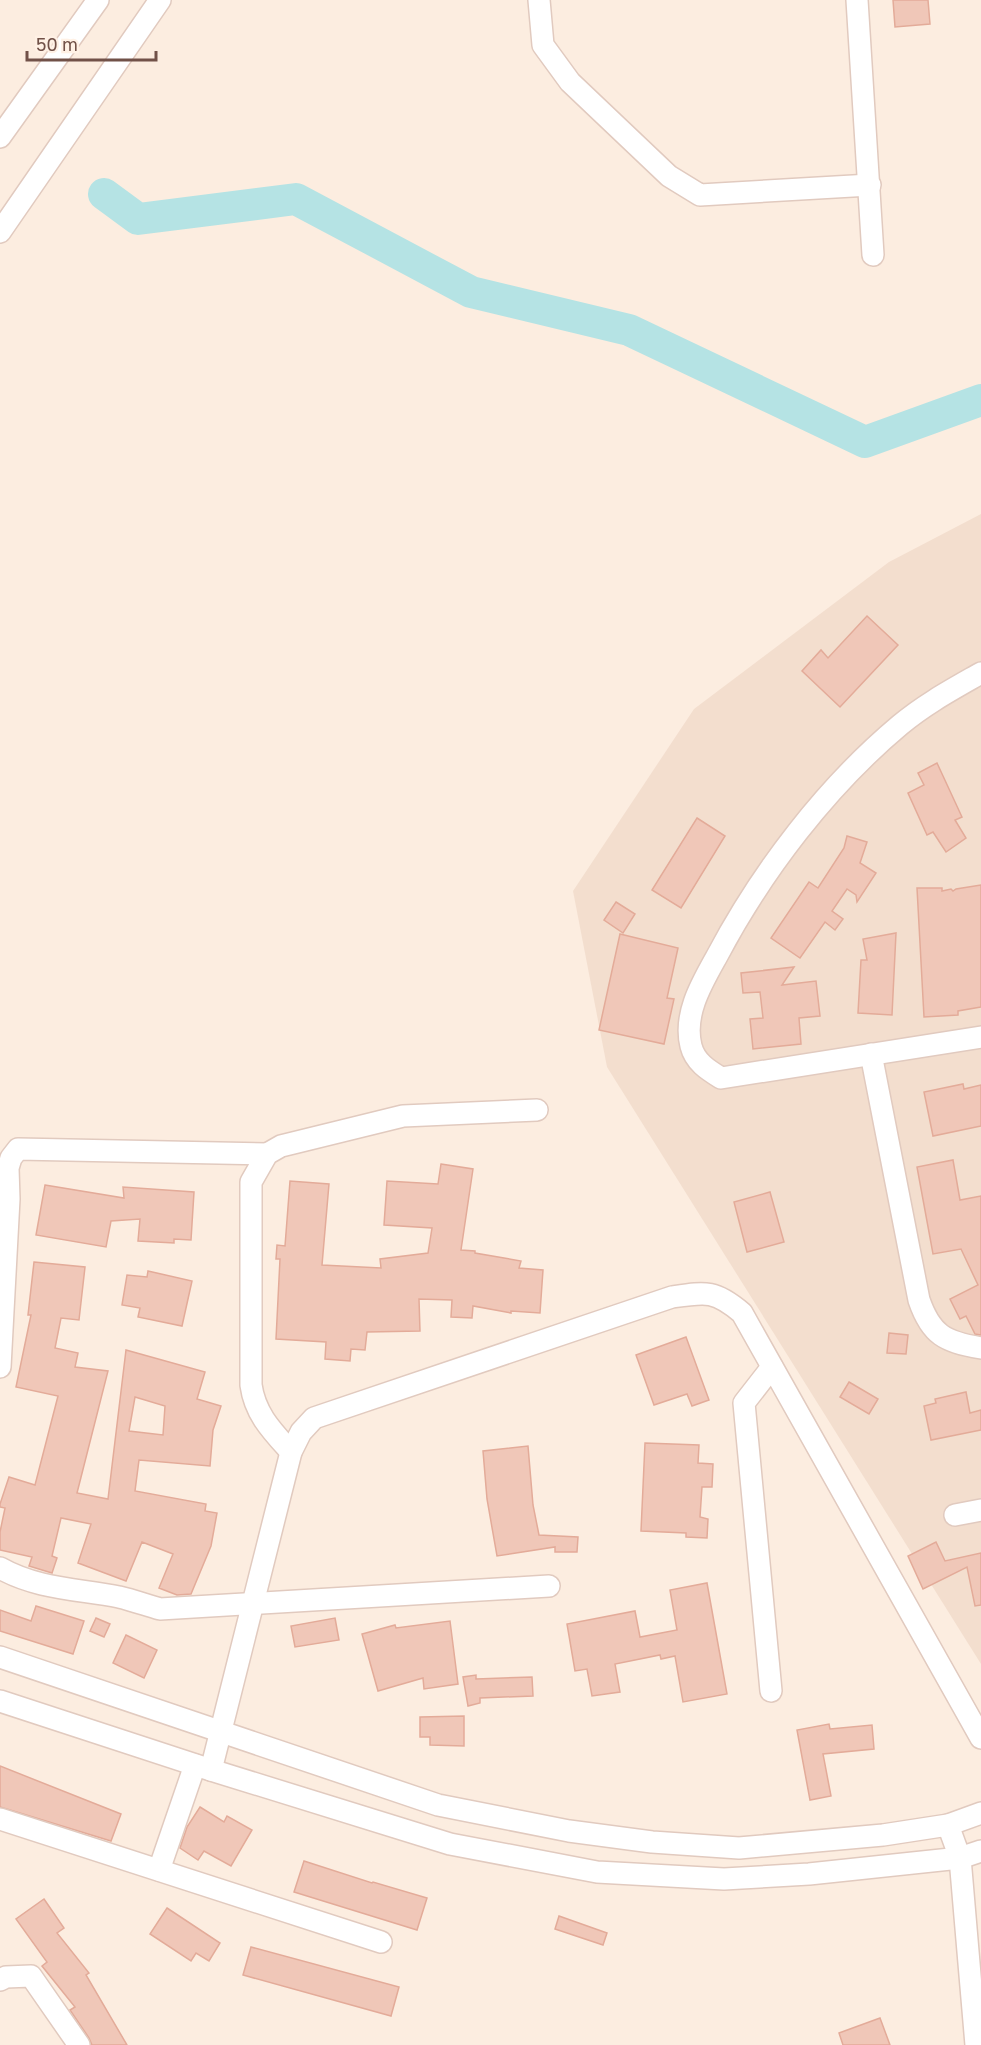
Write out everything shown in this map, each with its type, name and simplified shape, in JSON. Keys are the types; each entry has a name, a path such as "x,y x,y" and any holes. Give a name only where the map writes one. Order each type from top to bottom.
{"street":[{"path":"0,137 98,0"},
{"path":"0,232 160,0"},
{"path":"539,0 543,45 570,82 669,176 700,195 870,185"},
{"path":"857,0 873,255"},
{"path":"981,673 925,705 901,724 877,745 831,793 778,860 735,922 700,988 689,1018 691,1047 701,1065 721,1078 981,1037"},
{"path":"872,1054 919,1300 926,1320 939,1334 958,1344 981,1348"},
{"path":"291,1452 263,1419 253,1401 251,1385 251,1182 267,1154 281,1146 404,1116 537,1110"},
{"path":"0,1367 9,1199 8,1168 11,1158 18,1149 267,1154"},
{"path":"159,1870 203,1768 222,1734 291,1452 301,1432 314,1418 672,1297 698,1293 723,1298 742,1313 981,1738"},
{"path":"771,1691 744,1404 772,1367"},
{"path":"955,1515 981,1510"},
{"path":"0,1568 15,1577 42,1586 120,1598 160,1609 549,1586"},
{"path":"0,1657 222,1734 438,1805 569,1831 652,1842 739,1848 883,1835 948,1825 981,1813"},
{"path":"0,1701 203,1768 450,1844 597,1872 724,1879 809,1874 960,1858 981,1851"},
{"path":"0,1819 381,1942"},
{"path":"948,1825 960,1858 976,2045"},
{"path":"0,1980 6,1977 31,1976 80,2045"}],"shaded area":[{"path":"981,514 981,1664 607,1067 573,891 694,709 889,562"}],"building":[{"path":"893,0 928,0 930,24 895,27"},
{"path":"867,616 898,645 840,707 802,671 821,650 828,658"},
{"path":"937,763 962,817 955,820 966,838 946,852 933,832 927,835 908,793 924,785 918,773"},
{"path":"697,818 725,836 681,908 652,890"},
{"path":"847,836 867,842 860,863 876,873 857,902 856,895 847,889 832,911 843,919 835,930 825,922 800,958 771,938 809,882 818,888 844,848"},
{"path":"981,885 981,1007 958,1011 958,1015 924,1017 917,888 942,888 942,891 951,889 953,891"},
{"path":"616,902 635,914 623,933 604,920"},
{"path":"896,933 892,1015 858,1013 861,960 867,960 863,939"},
{"path":"620,934 678,948 667,998 674,999 664,1044 599,1030"},
{"path":"794,967 782,985 816,981 820,1016 799,1018 801,1044 753,1049 750,1019 763,1018 760,992 743,993 741,973"},
{"path":"963,1084 964,1089 981,1085 981,1126 933,1136 924,1092"},
{"path":"953,1160 960,1200 981,1196 981,1335 975,1334 966,1316 960,1319 950,1299 978,1285 961,1249 933,1254 917,1167"},
{"path":"441,1164 473,1169 461,1250 521,1261 519,1268 543,1270 540,1313 511,1311 511,1313 473,1306 472,1318 451,1317 452,1300 419,1299 420,1331 367,1332 365,1350 351,1349 350,1361 325,1359 326,1342 276,1339 280,1259 276,1259 277,1245 285,1246 290,1181 329,1184 322,1265 381,1268 380,1259 428,1253 432,1228 384,1225 387,1181 438,1184"},
{"path":"45,1185 124,1198 123,1187 194,1192 191,1240 174,1239 174,1243 138,1241 140,1219 111,1221 106,1247 36,1235"},
{"path":"770,1192 784,1242 747,1252 734,1202"},
{"path":"34,1262 85,1267 79,1320 61,1318 55,1348 78,1353 75,1367 108,1371 77,1493 108,1499 126,1350 205,1372 197,1399 221,1406 213,1430 210,1466 139,1460 135,1491 206,1504 205,1511 217,1513 211,1546 191,1594 177,1595 159,1588 173,1554 142,1542 126,1581 78,1563 91,1524 61,1518 52,1556 57,1558 52,1573 29,1566 32,1557 0,1550 0,1532 5,1508 0,1507 0,1504 9,1477 35,1485 58,1396 16,1387 31,1315 28,1315","holes":["135,1397 165,1406 163,1435 129,1431"]},
{"path":"148,1271 192,1281 182,1326 138,1317 140,1308 122,1305 127,1275 147,1277"},
{"path":"889,1333 908,1335 906,1354 887,1353"},
{"path":"686,1337 709,1400 692,1406 687,1394 654,1405 636,1355"},
{"path":"849,1382 878,1399 869,1414 840,1397"},
{"path":"966,1392 970,1413 981,1410 981,1430 931,1440 924,1406 936,1403 935,1399"},
{"path":"645,1443 699,1445 698,1463 713,1464 712,1487 702,1487 700,1517 708,1519 707,1538 686,1537 686,1533 641,1531"},
{"path":"528,1446 533,1505 539,1535 578,1537 577,1552 555,1552 555,1547 497,1556 487,1499 483,1451"},
{"path":"936,1542 945,1561 981,1553 981,1605 975,1606 967,1567 923,1589 908,1556"},
{"path":"707,1583 727,1694 683,1702 675,1656 661,1659 660,1655 615,1664 620,1692 592,1696 587,1669 575,1671 567,1624 635,1611 640,1637 677,1630 670,1590"},
{"path":"36,1606 84,1621 73,1654 0,1631 0,1610 31,1621"},
{"path":"96,1618 110,1624 104,1637 90,1631"},
{"path":"335,1618 339,1640 295,1647 291,1626"},
{"path":"450,1621 458,1684 424,1689 423,1678 378,1691 362,1634 395,1625 396,1628"},
{"path":"126,1635 157,1650 144,1678 113,1663"},
{"path":"476,1675 476,1679 532,1677 533,1696 480,1698 480,1703 468,1706 463,1677"},
{"path":"464,1716 464,1746 430,1745 430,1737 420,1737 420,1717"},
{"path":"829,1724 830,1729 872,1725 874,1749 823,1754 831,1796 810,1800 797,1730"},
{"path":"0,1766 121,1814 111,1841 0,1807"},
{"path":"200,1807 224,1822 227,1816 252,1830 231,1866 204,1851 198,1860 180,1848 187,1827"},
{"path":"304,1861 427,1898 417,1930 294,1892"},
{"path":"44,1899 64,1928 57,1933 89,1973 86,1975 127,2045 92,2045 70,2010 75,2007 42,1966 47,1962 16,1919"},
{"path":"167,1908 220,1943 209,1961 196,1953 191,1961 150,1934"},
{"path":"559,1916 607,1933 603,1945 555,1929"},
{"path":"251,1947 399,1987 391,2016 243,1975"},
{"path":"880,2018 890,2045 843,2045 839,2033"}],"waterway":[{"path":"104,194 138,219 296,199 471,292 629,330 865,442 981,400"}]}
